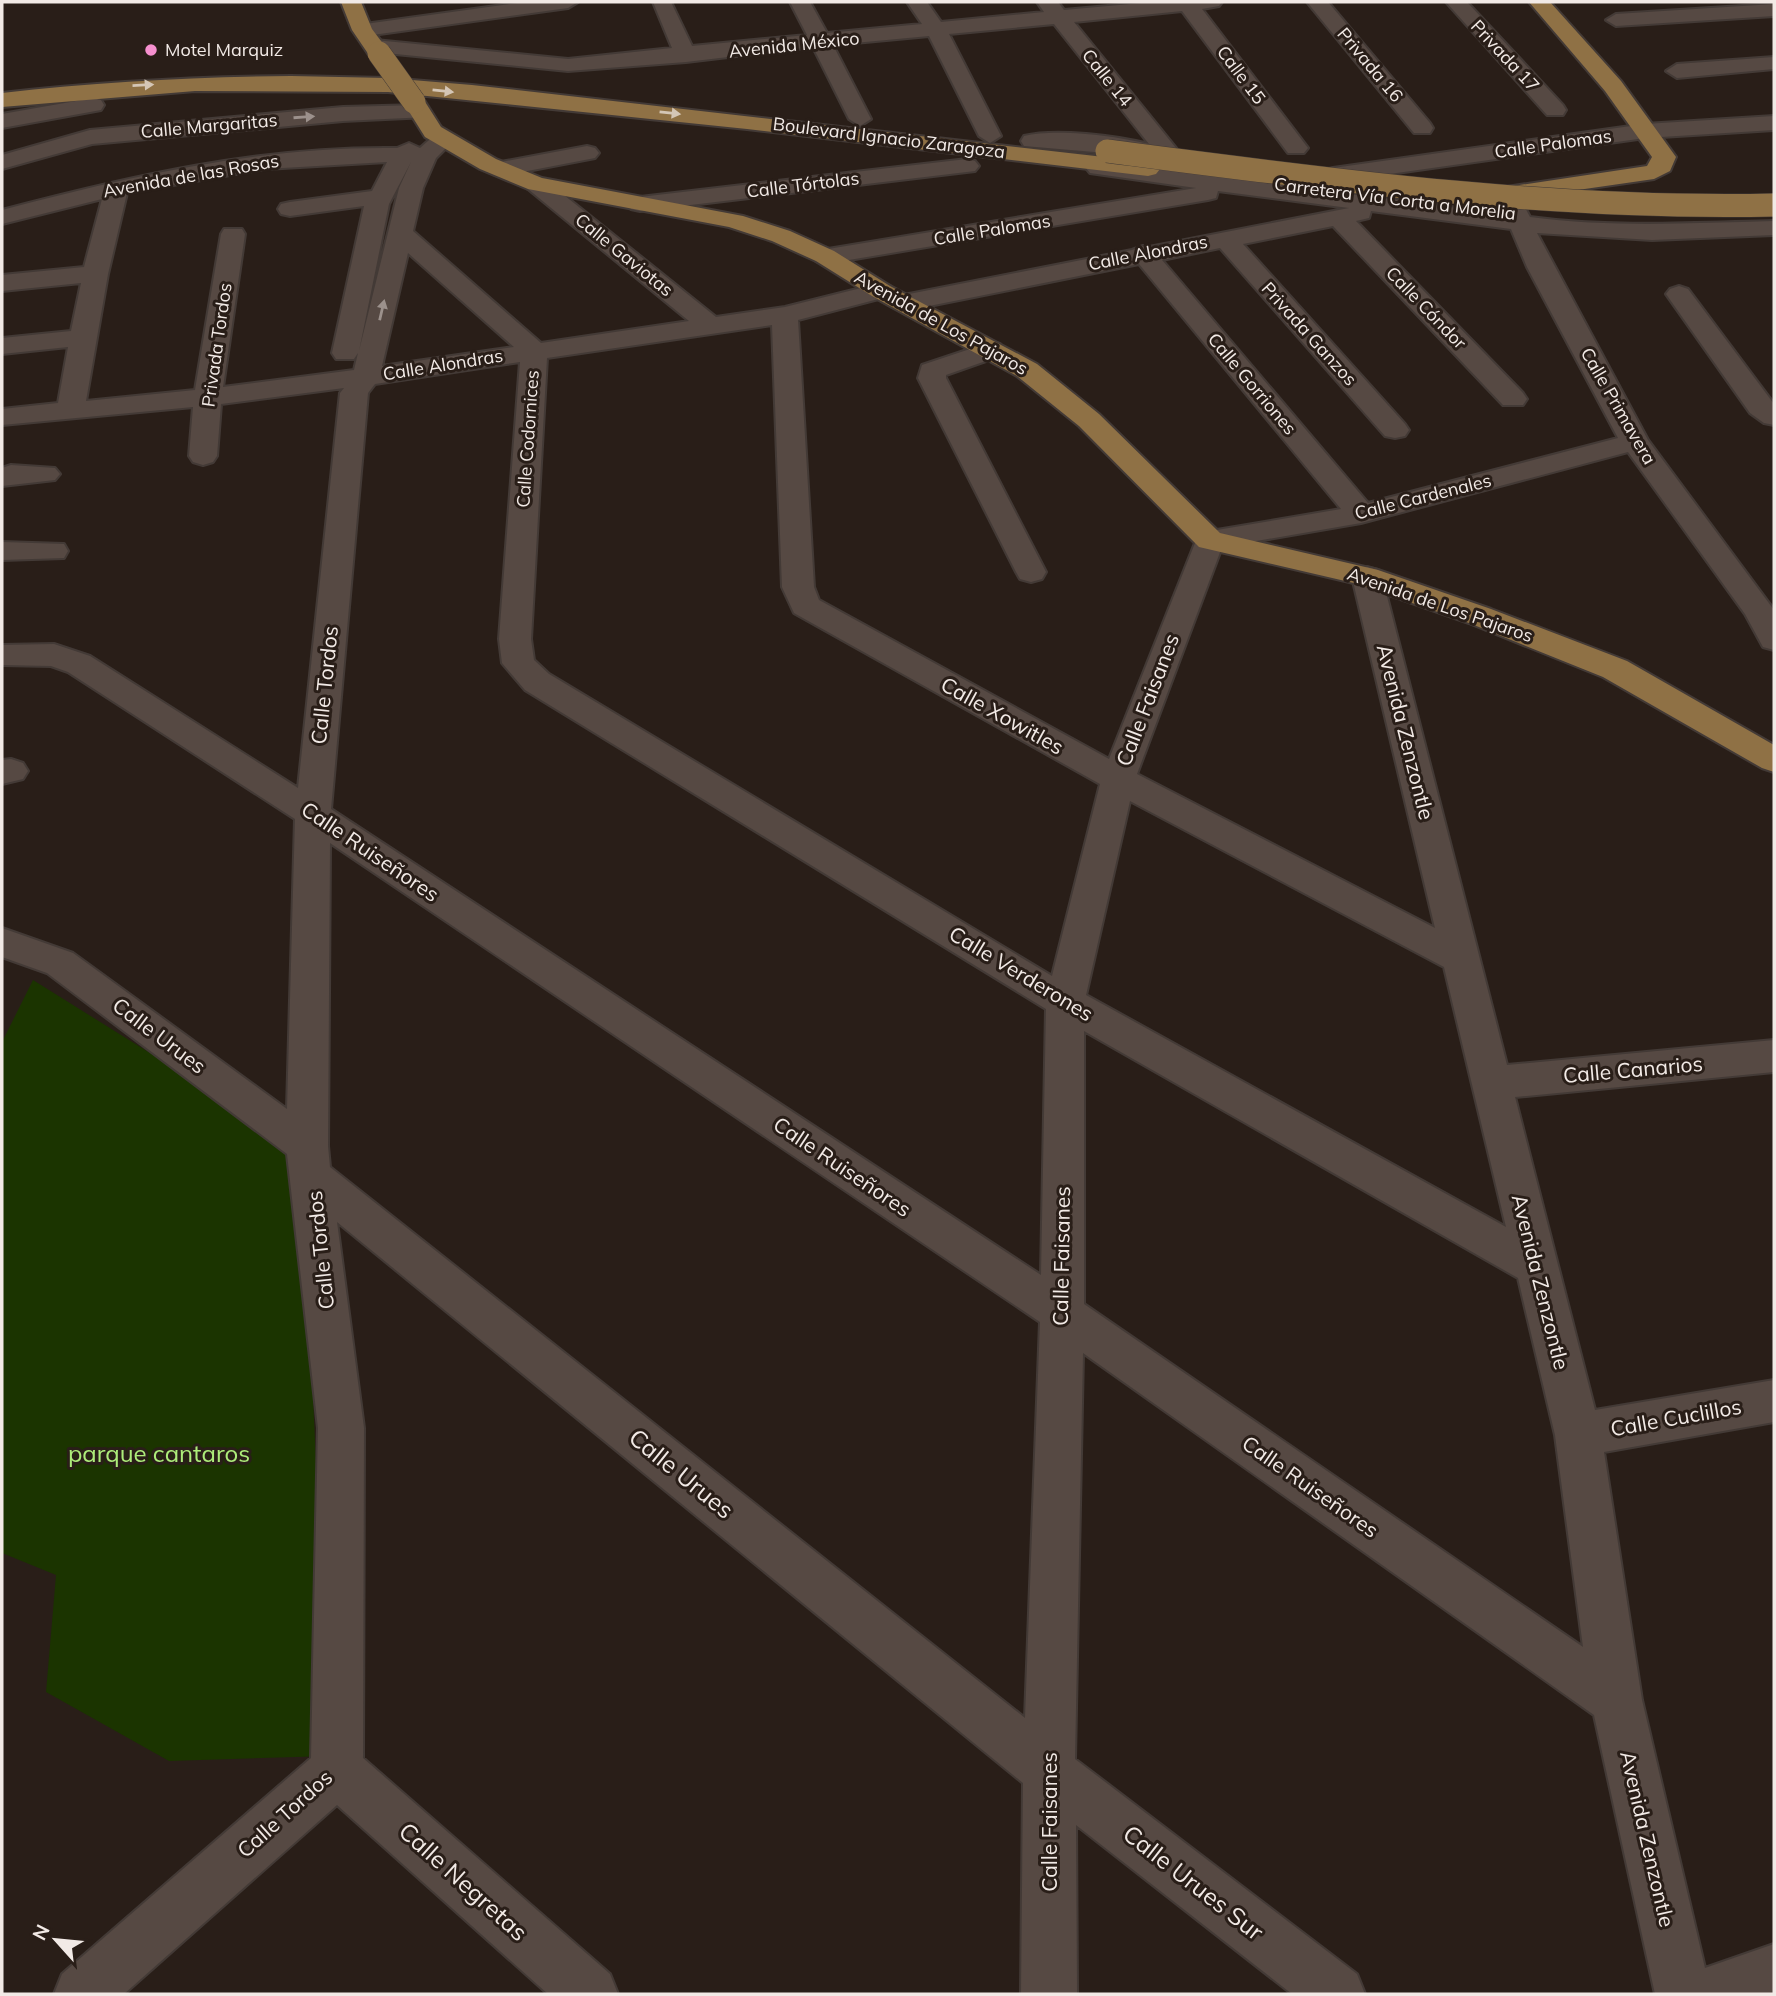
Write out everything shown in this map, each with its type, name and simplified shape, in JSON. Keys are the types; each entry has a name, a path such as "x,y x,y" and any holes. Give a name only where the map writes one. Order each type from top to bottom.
{"main road":[{"path":"351,2 372,43 417,107 426,145 501,169 536,184 640,204"},
{"path":"1508,193 1654,172 1662,166 1664,157 1613,86 1539,2"},
{"path":"2,84 174,63 255,61"},
{"name":"Boulevard Ignacio Zaragoza","path":"322,61 415,65 860,119 990,136 1025,147"},
{"name":"Boulevard Ignacio Zaragoza","path":"2,100 95,96 258,81 391,85 1025,147"},
{"name":"Carretera Vía Corta a Morelia","path":"1025,147 1107,151 1464,197 1597,207 1774,205"},
{"name":"Carretera Vía Corta a Morelia","path":"1025,147 1148,169 1546,216 1774,217"},
{"name":"Avenida de Los Pajaros","path":"640,204 734,222 781,236 825,256 893,297 1027,370 1089,419 1210,540 1367,577 1480,615 1615,669 1774,760"}],"street":[{"path":"372,43 522,8 568,2"},
{"path":"800,2 860,119"},
{"path":"917,2 937,31 990,136"},
{"name":"Avenida México","path":"372,43 568,65 937,31 1052,10 1212,2"},
{"name":"Privada 16","path":"1317,2 1423,128"},
{"name":"Privada 17","path":"1456,2 1555,110"},
{"name":"Calle 15","path":"1187,3 1296,148"},
{"path":"662,4 686,56"},
{"path":"522,8 546,64"},
{"name":"Calle 14","path":"1052,10 1168,153"},
{"path":"1616,20 1774,10"},
{"path":"1677,71 1774,63"},
{"path":"2,121 95,96 90,136"},
{"name":"Calle Margaritas","path":"2,162 90,136 417,107"},
{"name":"Calle Palomas","path":"1333,175 1645,131 1774,123"},
{"name":"Boulevard Ignacio Zaragoza","path":"1025,147 1081,142 1333,175 1508,193 1585,197 1774,196"},
{"name":"Avenida de las Rosas","path":"2,217 117,186 264,160 426,145"},
{"name":"Calle Tordos","path":"354,383 343,363 380,198 426,145"},
{"name":"Calle Tordos","path":"82,1994 337,1770 341,1428 310,1162 313,814 354,383 426,145"},
{"name":"Boulevard Ignacio Zaragoza","path":"1025,147 1066,164 1519,224 1651,233 1774,228"},
{"path":"501,169 587,153"},
{"name":"Calle Tórtolas","path":"640,204 967,166"},
{"name":"Calle Gaviotas","path":"536,184 711,326"},
{"path":"70,411 95,274 117,186"},
{"name":"Calle Palomas","path":"825,256 1135,207 1241,187"},
{"name":"Calle Primavera","path":"1508,193 1519,224 1559,259 1635,442 1760,612 1774,640"},
{"path":"290,209 380,198"},
{"name":"Calle Alondras","path":"2,417 354,383 534,351 893,297 1393,206"},
{"name":"Calle Cóndor","path":"1338,217 1513,399"},
{"name":"Calle Codornices","path":"400,233 534,351 515,639 518,663"},
{"path":"1559,259 1651,233"},
{"name":"Privada Tordos","path":"203,456 208,397 233,234"},
{"name":"Privada Ganzos","path":"1224,238 1395,430"},
{"name":"Calle Gorriones","path":"1143,253 1361,514"},
{"path":"2,284 95,274"},
{"path":"1679,294 1760,407 1774,417"},
{"name":"Calle Xowitles","path":"785,315 798,587 805,606 1118,779 1460,958"},
{"path":"2,346 82,338"},
{"path":"991,350 940,366 932,371 932,378 1031,572"},
{"name":"Calle Cardenales","path":"1210,540 1361,514 1635,442"},
{"path":"2,477 11,474 45,474"},
{"name":"Calle Faisanes","path":"1049,1994 1049,1771 1062,1313 1065,1002 1118,779 1210,540"},
{"path":"2,551 53,551"},
{"name":"Avenida Zenzontle","path":"1367,577 1578,1435 1616,1700 1683,1994"},
{"name":"Calle Ruiseñores","path":"2,655 54,655 79,664 313,814 1062,1313 1616,1700"},
{"name":"Calle Verderones","path":"518,663 537,682 1065,1002 1536,1266"},
{"name":"Calle Urues","path":"2,942 61,963 310,1162 1049,1771"},
{"name":"Calle Canarios","path":"1492,1083 1774,1056"},
{"name":"Calle Cuclillos","path":"1578,1435 1774,1401"},
{"name":"Calle Negretas","path":"337,1770 590,1994"},
{"name":"Calle Urues Sur","path":"1049,1771 1336,1994"},
{"path":"1710,1994 1774,1972"}],"green space":[{"name":"parque cantaros","path":"33,980 302,1148 329,1756 169,1761 46,1692 56,1575 2,1553 2,1042"}],"place":[{"name":"Motel Marquiz","path":"151,50"}]}
